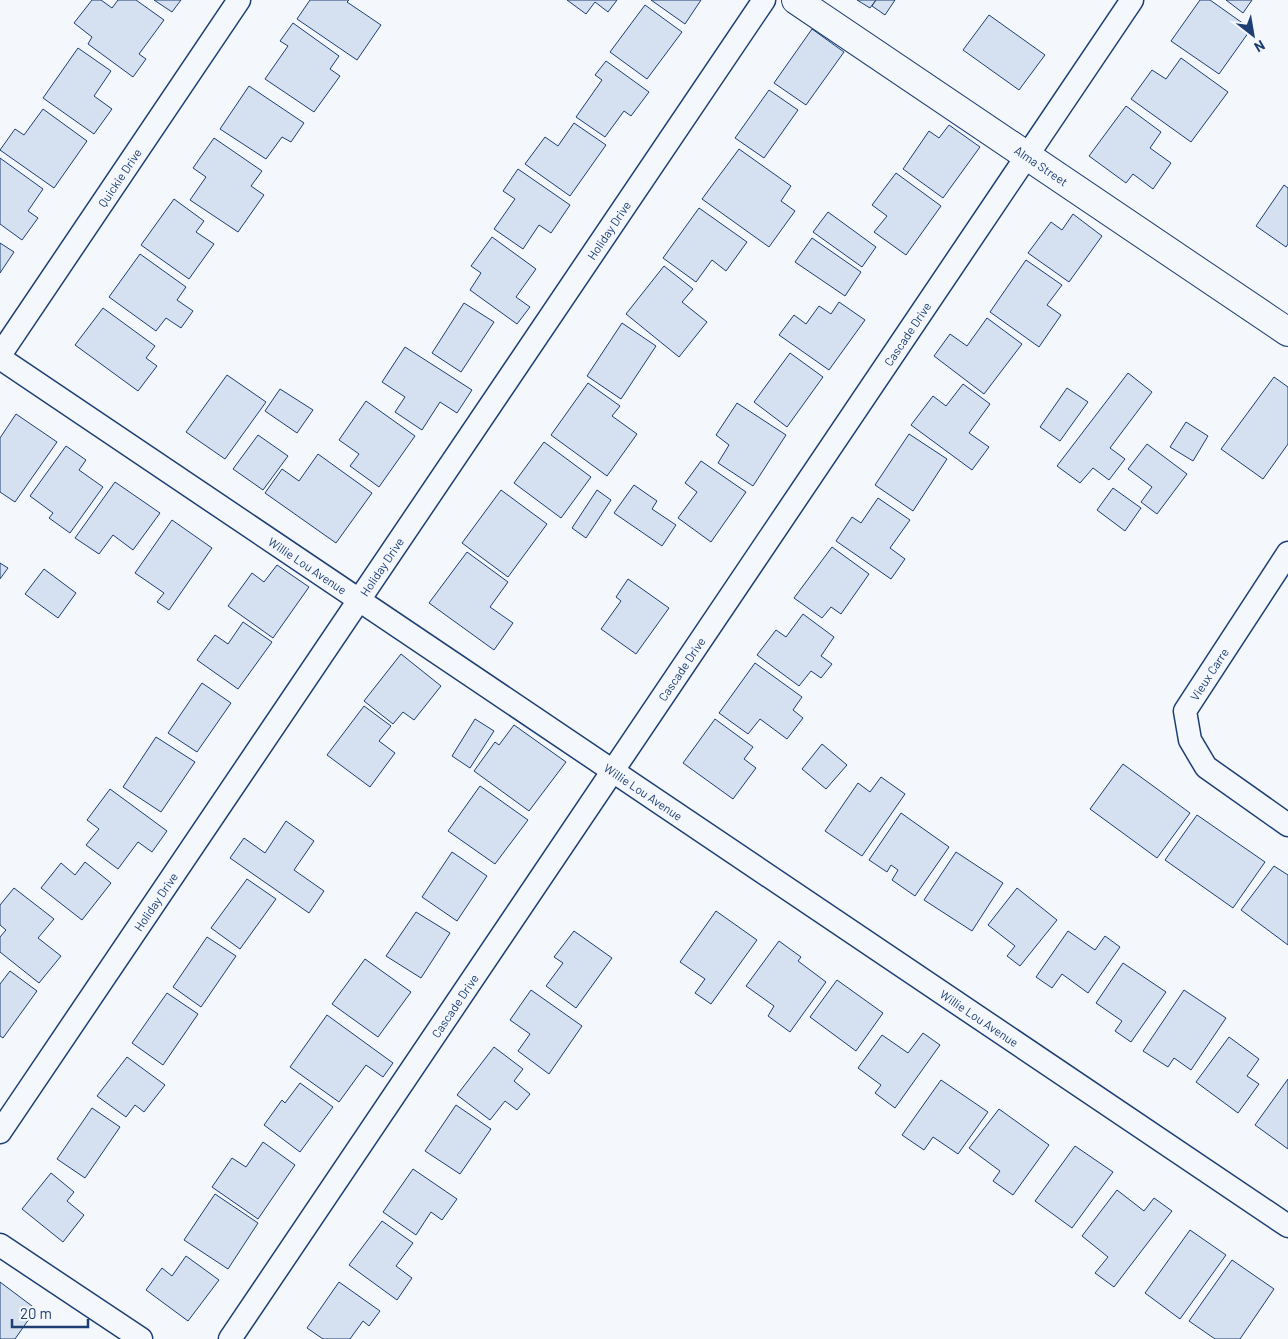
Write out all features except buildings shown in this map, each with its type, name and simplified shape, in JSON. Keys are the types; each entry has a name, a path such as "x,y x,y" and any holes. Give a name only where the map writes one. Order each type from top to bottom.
{"street":[{"name":"Quickie Drive","path":"0,356 239,0"},
{"name":"Holiday Drive","path":"0,1132 764,0"},
{"name":"Alma Street","path":"796,0 1288,332"},
{"name":"Cascade Drive","path":"230,1339 1132,0"},
{"name":"Willie Lou Avenue","path":"0,356 1288,1226"},
{"name":"Vieux Carre","path":"1288,553 1185,710 1190,740 1206,767 1288,825"},
{"path":"0,1245 141,1339"}]}
